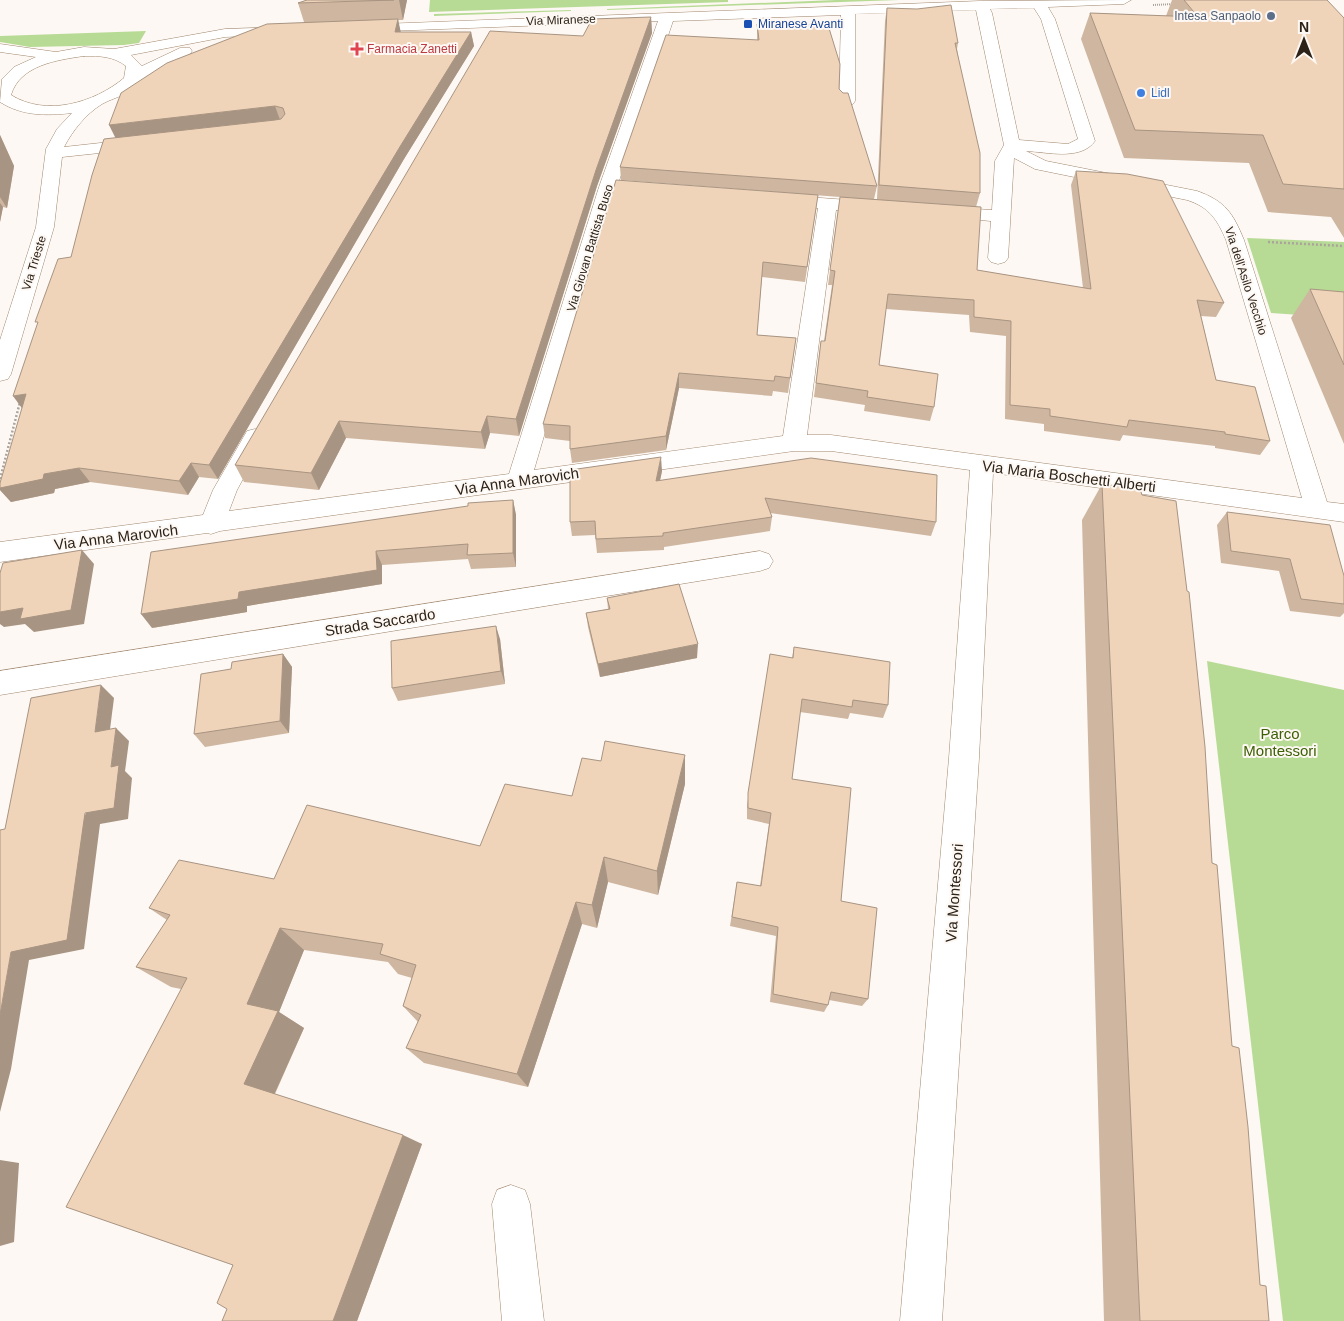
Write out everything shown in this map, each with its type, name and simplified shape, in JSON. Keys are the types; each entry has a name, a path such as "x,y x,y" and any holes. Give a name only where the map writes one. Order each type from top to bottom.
{"street":[{"name":"Via Miranese","path":"344,29 490,31 667,17 1124,0"},
{"path":"1012,145 1071,149 1087,141 1048,19 1038,3"},
{"path":"980,5 985,13 1012,145 1004,161 998,258"},
{"path":"847,101 848,11"},
{"name":"Via Giovan Battista Buso","path":"521,480 521,473 608,188 667,17"},
{"path":"26,109 60,109 95,102 112,94 131,79 164,60 187,50 223,40 274,31"},
{"path":"114,54 225,33 294,31"},
{"path":"0,48 56,55"},
{"path":"131,79 134,71 132,64 126,58 114,54 78,52 56,55 35,61 3,78 1,88 3,97 11,104 32,113 47,141 153,142"},
{"name":"Via Trieste","path":"0,374 45,227 47,141 63,133 74,119 95,102"},
{"name":"Via dell'Asilo Vecchio","path":"1012,145 1017,152 1041,165 1182,192 1211,202 1222,211 1235,240 1317,508"},
{"path":"608,188 628,189"},
{"path":"758,198 895,208"},
{"path":"794,443 828,203"},
{"path":"924,210 1000,216"},
{"path":"211,525 225,490 264,422"},
{"name":"Via Anna Marovich","path":"0,552 211,525 794,443"},
{"name":"Via Maria Boschetti Alberti","path":"794,443 831,443 1344,513"},
{"name":"Via Montessori","path":"921,1321 964,758 977,520 982,465"},
{"name":"Strada Saccardo","path":"0,683 760,561"},
{"path":"511,1204 523,1321"}],"path":[{"path":"1151,5 1180,4"},
{"path":"1235,240 1344,246"}],"green space":[{"path":"430,0 728,0 728,2 429,12"},
{"path":"836,0 899,0 607,10 607,9"},
{"path":"571,11 434,16 434,14"},
{"path":"146,31 139,43 124,45 30,47 0,42 0,36"},
{"path":"1247,238 1344,242 1344,318 1271,313"},
{"name":"Parco Montessori","path":"1207,661 1344,690 1344,1321 1283,1321"}],"building":[{"path":"307,0 394,0 298,3"},
{"path":"1184,0 1327,0 1344,18 1344,189 1283,184 1263,135 1135,130 1090,13 1198,17"},
{"path":"951,5 958,43 955,43 980,153 980,193 879,185 887,8 917,9"},
{"path":"651,17 596,170 516,419 487,416 481,432 339,421 311,473 235,465 490,31 583,36 592,19"},
{"path":"398,19 395,32 471,32 209,465 191,463 179,481 79,468 44,474 43,479 0,488 26,394 13,396 38,322 35,322 58,259 71,257 92,175 104,139 275,120 281,119 285,114 283,108 275,106 109,125 121,93 167,63 267,24"},
{"path":"757,24 828,25 840,64 839,89 843,93 848,93 877,186 620,167 666,35 759,40"},
{"path":"1076,171 1127,174 1163,181 1224,303 1197,300 1216,380 1255,387 1270,441 1225,434 1225,432 1129,420 1127,427 1050,416 1050,409 1010,405 1011,321 974,317 974,300 888,294 879,365 938,374 934,407 867,397 868,391 816,383 821,341 825,341 835,271 830,270 840,197 981,207 977,270 1091,289"},
{"path":"616,180 818,195 807,267 763,262 757,335 796,338 790,378 775,376 774,381 679,373 666,436 570,449 570,426 543,424"},
{"path":"1310,289 1344,292 1344,365"},
{"path":"661,457 656,481 811,458 937,475 936,522 765,498 772,517 663,533 663,536 596,539 595,521 570,522 570,470"},
{"path":"1102,484 1140,489 1142,495 1176,501 1187,591 1189,592 1205,747 1212,863 1217,865 1232,1046 1239,1048 1248,1127 1260,1285 1266,1286 1269,1321 1140,1321"},
{"path":"513,500 513,553 467,555 468,544 376,551 377,570 239,592 238,599 141,614 151,552 468,506 468,503"},
{"path":"1227,512 1330,525 1344,576 1344,604 1301,599 1290,559 1231,551"},
{"path":"82,550 71,610 20,619 23,608 0,612 0,573 3,563"},
{"path":"679,584 698,644 598,664 586,613 610,609 607,598"},
{"path":"496,626 501,671 392,688 391,641"},
{"path":"794,647 890,662 888,705 853,700 852,707 802,699 792,779 851,788 841,901 877,908 868,999 831,992 828,1005 773,994 778,927 732,917 737,882 761,886 771,813 748,808 748,793 770,654 793,658"},
{"path":"283,654 280,721 194,734 201,674 231,669 232,662"},
{"path":"101,685 95,732 116,728 111,767 119,765 114,808 85,813 67,940 11,952 0,1015 0,830 5,829 31,698"},
{"path":"605,741 685,755 657,871 604,857 592,905 576,902 517,1074 406,1048 421,1015 403,1006 416,965 380,954 383,944 280,928 247,1004 278,1011 244,1084 403,1135 333,1321 222,1321 227,1309 217,1303 233,1265 66,1207 187,978 136,967 170,915 149,908 179,860 274,879 307,805 480,846 505,784 572,796 582,758 601,761"}],"place":[{"name":"Intesa Sanpaolo","path":"1271,16"},
{"name":"Miranese Avanti","path":"748,24"},
{"name":"Farmacia Zanetti","path":"357,49"},
{"name":"Lidl","path":"1141,93"}]}
